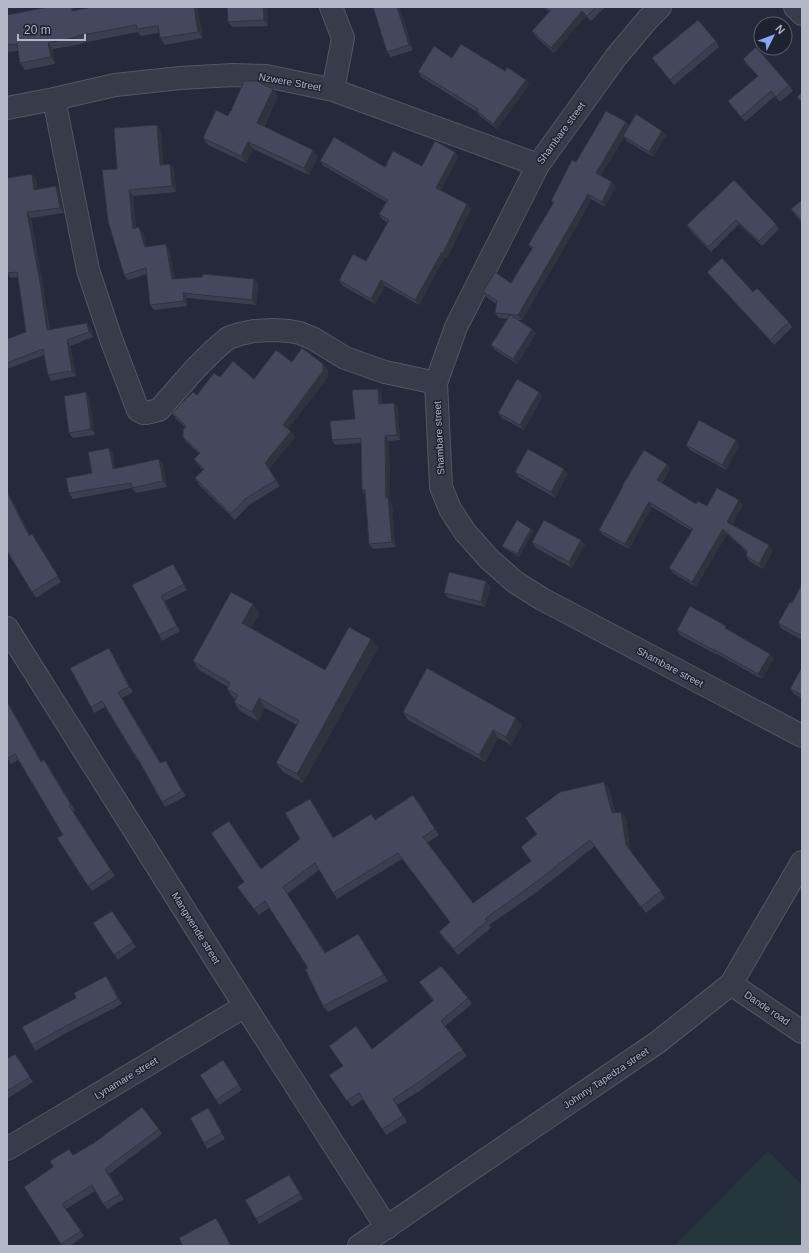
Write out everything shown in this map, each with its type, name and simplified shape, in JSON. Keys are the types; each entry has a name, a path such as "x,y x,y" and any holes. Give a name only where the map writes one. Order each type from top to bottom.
{"street":[{"path":"331,7 343,38 333,90"},
{"name":"Shambare street","path":"660,7 648,19 616,58 538,164 456,327 436,383 441,487 450,509 465,532 489,559 515,582 542,599 802,736"},
{"path":"794,7 802,14"},
{"name":"Nzwere Street","path":"7,108 115,85 180,78 233,75 266,76 333,90 538,164"},
{"path":"54,99 88,270 111,339 138,410 146,413 159,410 195,369 223,342 228,338 254,331 273,330 300,333 345,358 385,372 436,383"},
{"name":"Mangwende street","path":"7,628 387,1228"},
{"name":"Johnny Tapedza street","path":"359,1246 658,1042 731,984 802,862"},
{"name":"Dande road","path":"731,984 802,1032"},
{"name":"Lynamare street","path":"7,1149 245,1006"}],"shaded area":[{"path":"768,1151 802,1185 802,1246 674,1246"}],"building":[{"path":"48,7 72,7 72,11 93,7 194,7 198,32 160,38 158,26 137,29 136,25 48,43 51,57 20,63 17,44 7,45 7,15"},
{"path":"227,7 263,7 264,20 228,22"},
{"path":"373,7 397,7 409,45 387,52"},
{"path":"546,7 596,7 587,16 582,11 551,48 532,31 550,11"},
{"path":"698,20 716,41 670,80 652,58"},
{"path":"461,44 505,71 507,67 526,80 493,124 477,111 478,109 418,72 434,46 452,58"},
{"path":"753,50 753,56 764,56 789,85 776,97 771,91 741,117 728,101 758,76 743,59"},
{"path":"244,81 257,81 273,89 257,123 313,150 304,168 248,142 241,156 203,138 216,110 228,116"},
{"path":"802,92 802,102 797,97"},
{"path":"606,111 626,122 596,173 612,182 602,202 588,194 518,315 495,313 497,301 483,292 495,272 511,283 533,247 528,245 554,202 551,201 572,160 576,162"},
{"path":"636,114 662,131 649,152 623,136"},
{"path":"157,125 160,165 170,164 172,186 129,190 133,229 139,227 145,247 166,244 172,279 202,277 203,274 254,279 252,300 183,293 184,301 150,305 146,268 124,275 108,221 102,170 117,169 114,128"},
{"path":"334,137 385,167 393,151 422,166 435,141 455,152 436,188 467,204 443,253 442,252 415,300 381,280 371,299 339,280 353,254 366,261 389,220 379,214 388,200 320,161"},
{"path":"32,174 34,190 56,186 60,208 27,212 47,330 87,323 89,332 67,340 72,371 48,375 43,349 7,363 7,339 26,332 17,272 7,273 7,178"},
{"path":"734,180 776,224 759,241 736,220 708,247 687,225"},
{"path":"802,200 802,221 791,209"},
{"path":"722,258 753,292 757,288 789,322 770,340 707,272"},
{"path":"510,315 532,329 513,359 491,345"},
{"path":"302,348 323,364 323,371 283,425 291,431 265,463 276,480 245,499 231,514 195,478 204,469 194,459 200,453 183,437 183,430 186,426 172,413 193,392 197,395 214,373 220,377 233,361 254,379 276,350 292,362"},
{"path":"517,379 539,392 520,425 498,413"},
{"path":"378,389 379,404 394,403 397,435 385,436 386,498 388,497 392,542 369,544 365,490 362,490 361,438 332,440 330,421 355,419 352,390"},
{"path":"86,392 91,429 69,433 64,396"},
{"path":"699,420 736,440 722,465 686,445"},
{"path":"109,448 113,469 159,459 163,481 132,488 131,483 69,493 66,478 92,473 88,452"},
{"path":"528,449 564,469 551,492 515,472"},
{"path":"644,450 667,464 657,480 696,504 698,501 707,506 717,488 739,500 727,522 769,545 759,564 746,556 747,551 723,529 692,582 669,568 693,529 649,502 625,544 599,530 622,486"},
{"path":"7,492 29,536 32,534 58,576 32,592 7,551"},
{"path":"517,520 531,529 517,554 502,546"},
{"path":"544,520 581,540 569,562 532,542"},
{"path":"173,564 184,584 161,596 177,626 159,635 132,585"},
{"path":"449,572 486,581 481,602 444,593"},
{"path":"802,584 802,636 778,623 790,602 792,603"},
{"path":"231,592 253,604 242,623 325,670 349,627 371,639 297,774 276,763 299,721 259,698 252,712 234,702 238,695 227,689 230,683 193,661"},
{"path":"690,606 726,626 725,628 770,654 758,674 677,630"},
{"path":"109,648 129,687 118,692 160,763 166,761 182,791 162,802 135,754 102,701 91,707 70,668"},
{"path":"802,667 802,695 790,689"},
{"path":"427,668 516,718 506,737 493,730 479,755 403,712"},
{"path":"7,702 41,762 44,760 71,805 69,806 111,870 88,886 57,838 63,835 15,754 8,758 7,757"},
{"path":"604,782 612,813 621,812 626,845 661,891 641,907 590,840 485,919 487,921 454,949 439,932 450,922 398,853 333,893 315,863 283,887 325,953 358,934 384,975 323,1006 305,969 308,968 265,901 254,909 237,887 244,882 211,833 229,821 261,869 300,839 285,813 310,799 333,838 371,814 375,820 413,795 435,829 423,837 473,903 531,861 521,847 537,834 525,818 560,792"},
{"path":"112,911 133,942 114,955 93,923"},
{"path":"441,966 468,998 441,1021 463,1050 393,1099 403,1116 382,1129 359,1093 347,1101 329,1075 343,1066 329,1046 356,1026 372,1049 434,1000 419,982"},
{"path":"106,976 118,999 32,1045 22,1027 76,998 74,993"},
{"path":"15,1054 30,1077 7,1091 7,1059"},
{"path":"223,1060 239,1085 216,1100 200,1075"},
{"path":"142,1107 159,1129 105,1169 120,1194 103,1204 92,1185 62,1204 81,1231 61,1244 24,1187 53,1167 50,1161 69,1149 73,1155 94,1143"},
{"path":"208,1108 222,1133 204,1143 190,1118"},
{"path":"289,1175 300,1193 256,1219 245,1200"},
{"path":"216,1218 231,1246 183,1246 179,1238"}]}
